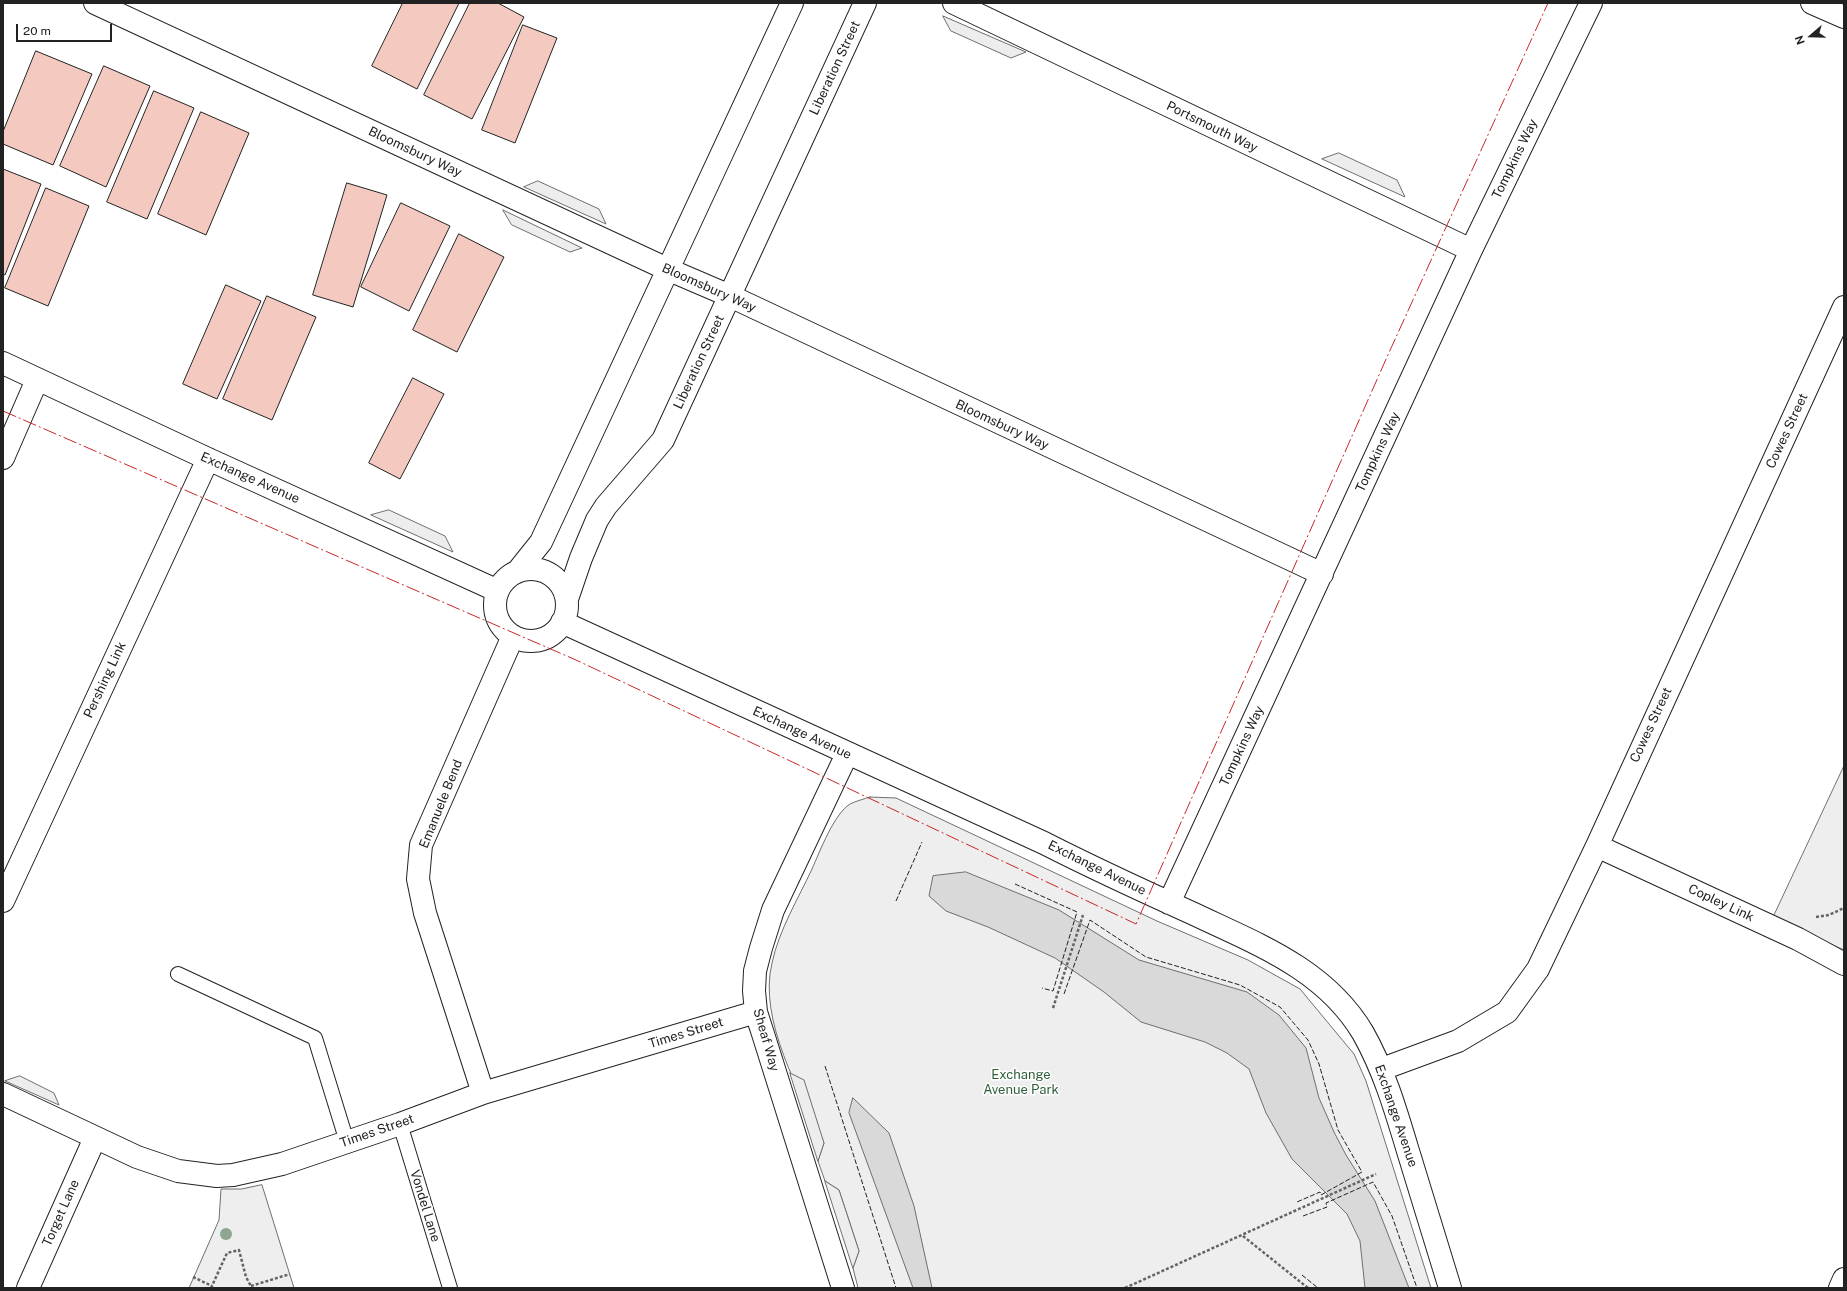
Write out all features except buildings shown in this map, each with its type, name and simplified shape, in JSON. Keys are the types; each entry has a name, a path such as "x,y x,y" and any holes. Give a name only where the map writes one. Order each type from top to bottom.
{"street":[{"name":"Bloomsbury Way","path":"95,3 667,269 730,296 790,326 1322,574"},
{"path":"517,572 540,542 792,3"},
{"name":"Liberation Street","path":"567,600 581,558 597,520 606,506 663,440 865,3"},
{"name":"Portsmouth Way","path":"954,3 1471,250"},
{"name":"Tompkins Way","path":"1169,903 1471,250 1591,3"},
{"path":"1812,3 1844,17"},
{"name":"Cowes Street","path":"1382,1069 1458,1041 1508,1012 1538,969 1597,846 1844,307"},
{"name":"Exchange Avenue","path":"3,363 208,459 498,591"},
{"path":"3,458 37,380"},
{"name":"Pershing Link","path":"3,901 208,459"},
{"path":"531,568 546,571 558,580 562,586 567,600 566,614 557,630 541,639 532,641 513,636 506,630 496,614 495,605 498,591 506,579 517,572 531,568"},
{"name":"Exchange Avenue","path":"562,622 847,754 1044,843 1100,872 1281,955 1308,974 1326,988 1344,1008 1362,1032 1382,1069 1450,1288"},
{"name":"Emanuele Bend","path":"483,1094 425,913 418,879 421,845 513,636"},
{"name":"Sheaf Way","path":"843,1288 756,1012 754,991 755,971 772,910 847,754"},
{"name":"Copley Link","path":"1597,846 1798,939 1844,964"},
{"name":"Times Street","path":"3,1094 136,1157 178,1170 217,1176 233,1175 268,1167 347,1142 483,1094 756,1012"},
{"name":"Torget Lane","path":"28,1288 95,1138"},
{"path":"1840,1288 1844,1279"}],"lane":[{"path":"178,974 315,1038 347,1142"},
{"name":"Vondel Lane","path":"400,1124 450,1288"}],"path":[{"path":"1812,917 1829,914 1844,908"},
{"path":"1053,1008 1083,915"},
{"path":"1126,1288 1374,1175"},
{"path":"1243,1236 1308,1288"},
{"path":"193,1277 212,1287 227,1254 239,1250 251,1287 290,1274"}],"green space":[{"path":"1844,766 1844,950 1773,918"},
{"name":"Exchange Avenue Park","path":"870,797 896,798 1157,921 1248,960 1300,989 1354,1054 1366,1081 1431,1288 858,1288 853,1268 859,1251 839,1190 825,1181 818,1161 824,1143 793,1079 784,1056 776,1032 771,1008 769,985 772,963 779,939 833,824 838,816 850,804"},
{"path":"262,1185 294,1288 189,1288 219,1220 221,1189 241,1189"}],"shaded area":[{"path":"943,16 1026,52 1011,58 951,31"},
{"path":"1339,153 1397,180 1405,197 1322,159"},
{"path":"538,181 599,209 606,224 524,187"},
{"path":"503,210 582,248 570,252 512,225"},
{"path":"389,510 445,536 453,552 371,515"},
{"path":"966,872 1059,910 1139,960 1247,992 1279,1015 1306,1048 1319,1098 1346,1155 1375,1201 1409,1288 1365,1288 1360,1241 1347,1214 1292,1159 1266,1113 1249,1069 1227,1053 1205,1042 1141,1022 1104,992 1055,958 988,927 946,911 929,896 933,876"},
{"path":"790,1073 804,1080 824,1143 818,1161"},
{"path":"20,1076 54,1093 59,1105 5,1081"},
{"path":"853,1098 889,1133 914,1206 932,1288 913,1288 849,1113"},
{"path":"825,1181 839,1190 859,1251 853,1268"}],"fence":[{"path":"896,901 922,842"},
{"path":"1015,884 1077,912 1053,991 1042,988"},
{"path":"1064,994 1090,920 1146,957 1240,985 1280,1007 1308,1040 1319,1064 1338,1130 1362,1172 1321,1195 1320,1192 1297,1202"},
{"path":"825,1066 896,1288"},
{"path":"1303,1216 1327,1207 1326,1203 1373,1182 1392,1216 1417,1288"},
{"path":"1302,1275 1318,1288"}],"power":[{"path":"3,411 576,660 1136,924 1387,357 1548,3"}]}
